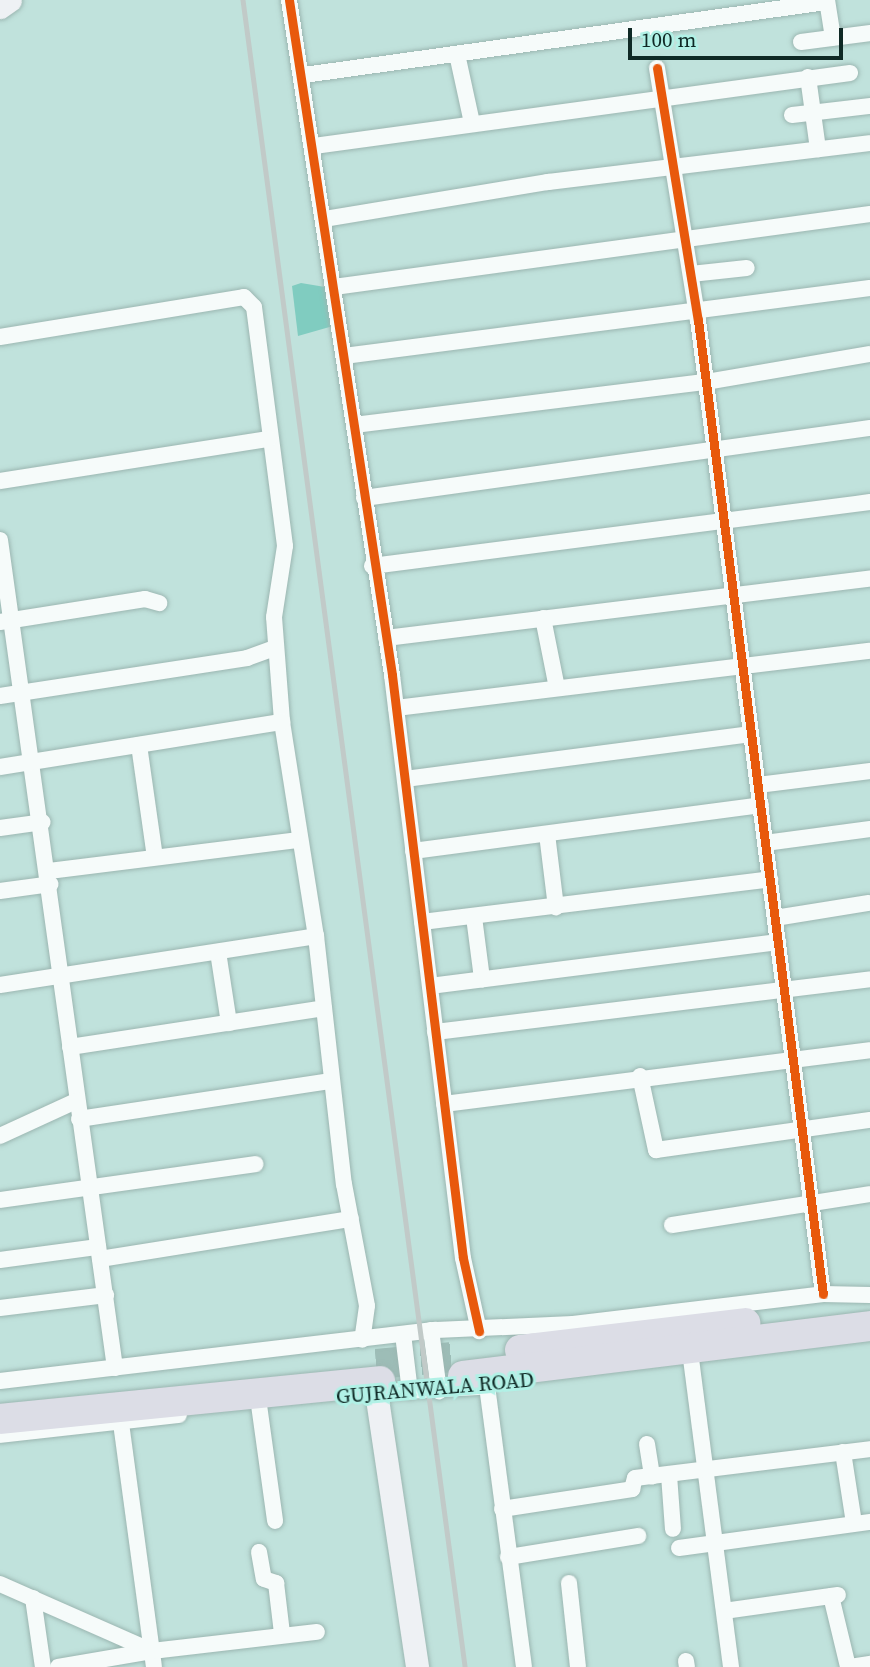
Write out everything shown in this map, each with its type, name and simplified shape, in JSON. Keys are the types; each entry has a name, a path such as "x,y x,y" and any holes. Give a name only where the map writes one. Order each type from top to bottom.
{"highway":[{"name":"GUJRANWALA ROAD","path":"466,1368 870,1307"},
{"name":"GUJRANWALA ROAD","path":"466,1368 870,1326"},
{"name":"GUJRANWALA ROAD","path":"0,1400 373,1369"},
{"name":"GUJRANWALA ROAD","path":"0,1419 373,1369"}],"street":[{"path":"0,7 10,0"},
{"path":"292,0 372,566 396,708 444,1104 466,1368 502,1509 524,1667"},
{"path":"304,75 797,3 827,1 833,38"},
{"path":"801,42 870,33"},
{"path":"457,54 472,123"},
{"path":"657,68 686,237 706,382 823,1294"},
{"path":"314,146 662,96 850,73"},
{"path":"808,77 818,149"},
{"path":"792,115 870,106"},
{"path":"324,219 674,165 870,143"},
{"path":"334,287 870,214"},
{"path":"691,274 747,268"},
{"path":"344,356 870,288"},
{"path":"0,337 244,297 254,307 269,439 285,546 275,648 282,722 316,936 331,1082 367,1306 373,1369 417,1667"},
{"path":"354,425 706,382 870,354"},
{"path":"363,498 870,428"},
{"path":"0,481 269,439"},
{"path":"372,566 870,502"},
{"path":"0,540 7,622 24,694 35,762 76,1101 115,1368"},
{"path":"386,638 870,579"},
{"path":"7,622 145,599 159,603"},
{"path":"543,618 557,688"},
{"path":"0,696 24,694 275,648"},
{"path":"396,708 870,651"},
{"path":"0,767 282,722"},
{"path":"405,779 751,734"},
{"path":"139,745 155,856"},
{"path":"758,785 870,771"},
{"path":"414,851 761,805"},
{"path":"0,828 43,822"},
{"path":"765,843 870,829"},
{"path":"547,834 556,907"},
{"path":"0,891 50,877 155,856 299,840"},
{"path":"422,922 770,879"},
{"path":"775,918 869,903"},
{"path":"474,917 482,979"},
{"path":"0,985 316,936"},
{"path":"430,986 778,942"},
{"path":"218,951 229,1023"},
{"path":"436,1032 870,979"},
{"path":"70,1046 324,1008"},
{"path":"444,1104 640,1076 870,1050"},
{"path":"640,1076 656,1150 870,1121"},
{"path":"79,1119 331,1082"},
{"path":"0,1136 76,1101"},
{"path":"0,1200 255,1164"},
{"path":"672,1225 811,1201 870,1194"},
{"path":"0,1260 99,1253 351,1219"},
{"name":"GUJRANWALA ROAD","path":"0,1381 115,1368 373,1369 410,1392 466,1368 823,1294 870,1296"},
{"path":"0,1308 106,1295"},
{"path":"431,1331 466,1368"},
{"name":"GUJRANWALA ROAD","path":"0,1435 259,1405 373,1369 403,1334 431,1331 466,1368 691,1359 870,1340"},
{"path":"403,1334 410,1392"},
{"path":"691,1359 731,1667"},
{"path":"259,1405 275,1521"},
{"path":"121,1423 153,1659"},
{"path":"648,1444 652,1477"},
{"path":"502,1509 632,1489 634,1479 870,1448"},
{"path":"679,1548 862,1522 843,1452"},
{"path":"669,1475 673,1529"},
{"path":"508,1557 638,1536"},
{"path":"259,1552 264,1579 276,1582 282,1633"},
{"path":"569,1583 578,1667"},
{"path":"0,1584 153,1659"},
{"path":"724,1611 834,1595 849,1667 870,1664"},
{"path":"33,1598 44,1667"},
{"path":"58,1667 153,1659 282,1633 317,1632"}],"shaded area":[{"path":"301,283 325,287 333,326 298,336 292,286"}],"tunnel":[{"path":"376,1364 464,1356"}],"railway":[{"path":"243,0 465,1667"}],"cycle path":[{"path":"289,0 392,675 463,1258 479,1331"},
{"path":"657,68 698,320 823,1294"}]}
